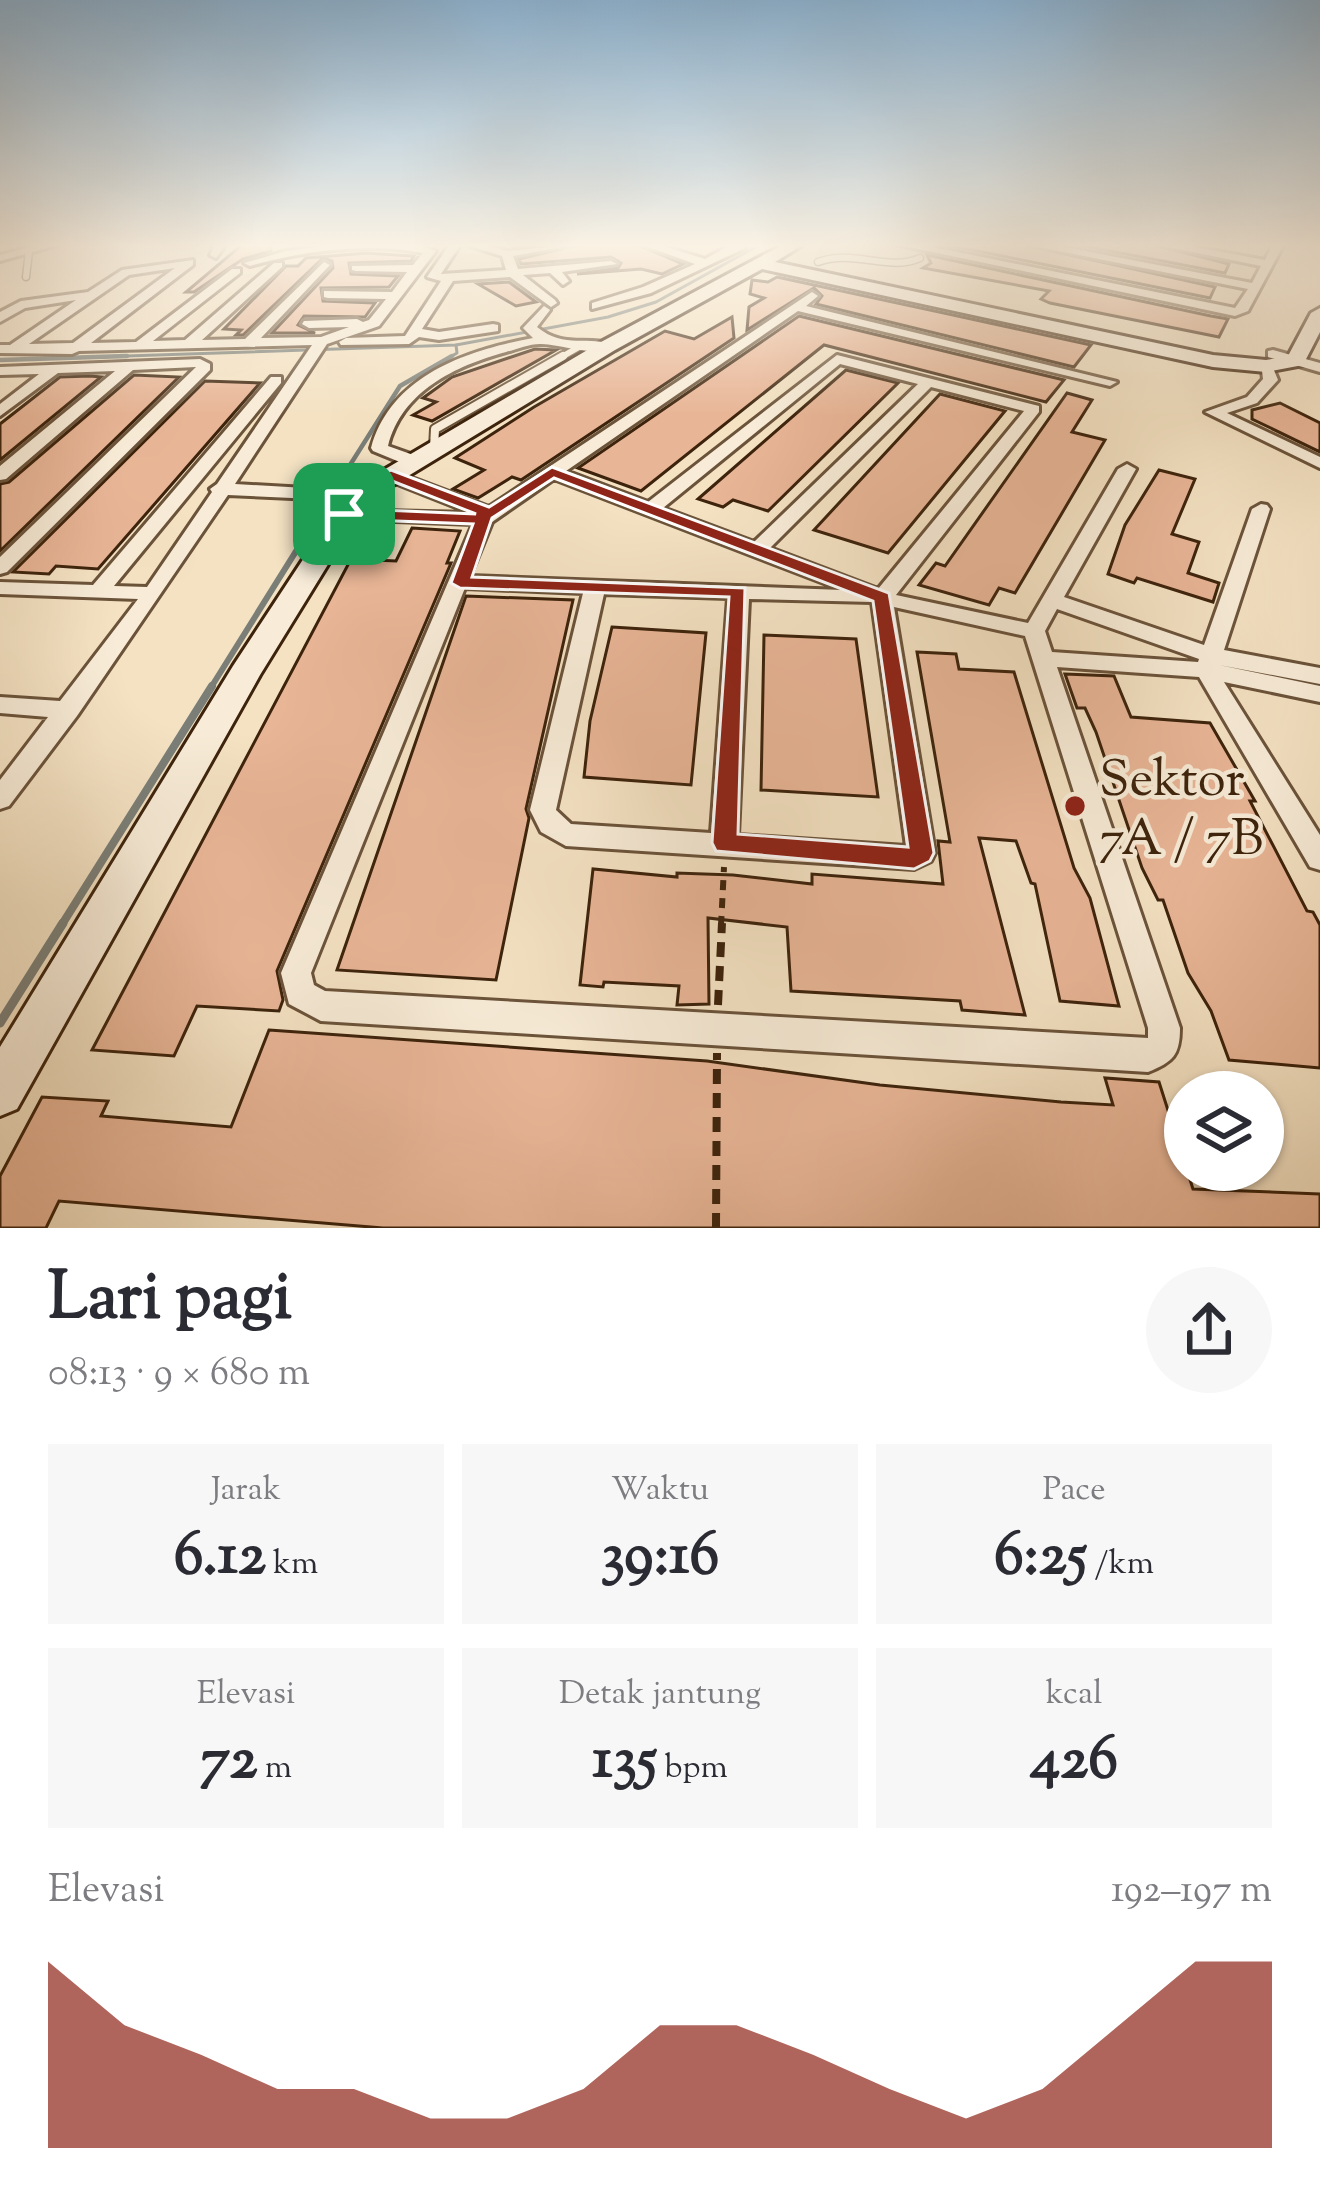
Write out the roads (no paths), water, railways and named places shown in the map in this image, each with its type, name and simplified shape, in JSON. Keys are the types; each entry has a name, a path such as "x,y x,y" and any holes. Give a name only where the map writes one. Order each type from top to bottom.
{"main road":[{"path":"0,1092 349,502 593,347 675,301"},
{"path":"971,301 1217,354 1269,360 1300,357 1318,321"},
{"path":"974,301 1009,310"}],"street":[{"path":"0,318 21,305 47,301"},
{"path":"6,350 82,301"},
{"path":"72,350 137,301"},
{"path":"136,348 197,301"},
{"path":"187,346 237,301"},
{"path":"247,345 289,301"},
{"path":"0,799 153,593 219,489 302,377 316,347 374,323 392,301"},
{"path":"6,350 316,347 409,340 435,301"},
{"path":"537,335 547,306 542,301"},
{"path":"804,301 487,516 296,973 300,994 321,1006 1148,1056 1165,1047 1165,1028 1034,631"},
{"path":"1180,301 1235,312 1242,311 1247,301"},
{"path":"596,306 612,302"},
{"path":"796,307 1110,382"},
{"path":"309,323 374,323"},
{"path":"415,333 439,336 493,328"},
{"path":"487,516 412,461 380,448 380,434 404,401 466,359 537,335 593,347"},
{"path":"1300,357 1320,368"},
{"path":"651,509 833,361 848,360 1034,410"},
{"path":"1269,360 1271,380 1252,400 1213,412 1320,463"},
{"path":"0,371 200,363 205,367 0,568"},
{"path":"0,475 129,367"},
{"path":"0,411 52,371"},
{"path":"98,592 276,380"},
{"path":"758,549 928,382"},
{"path":"595,587 544,810 550,824 566,835 914,858 921,853 882,598 1050,392"},
{"path":"1034,631 1127,470"},
{"path":"552,472 882,598 1034,631"},
{"path":"219,489 487,516"},
{"path":"1261,508 1207,663 1320,859"},
{"path":"460,583 882,598"},
{"path":"0,588 153,593"},
{"path":"724,843 739,592"},
{"path":"1052,600 1207,663 1320,694"},
{"path":"1045,659 1207,663 1320,676"},
{"path":"0,705 69,710"}],"waterway":[{"path":"456,345 608,317 657,301"},
{"path":"93,357 456,345"},
{"path":"452,356 457,353 456,345"},
{"path":"93,357 127,356"},
{"path":"326,503 400,386 452,356"},
{"path":"447,359 452,356"},
{"path":"0,360 93,357"},
{"path":"35,359 93,357"},
{"path":"210,689 328,500"},
{"path":"61,926 212,686"},
{"path":"0,1023 63,923"}],"place":[{"name":"Sektor 7A / 7B","path":"1075,806"}]}
